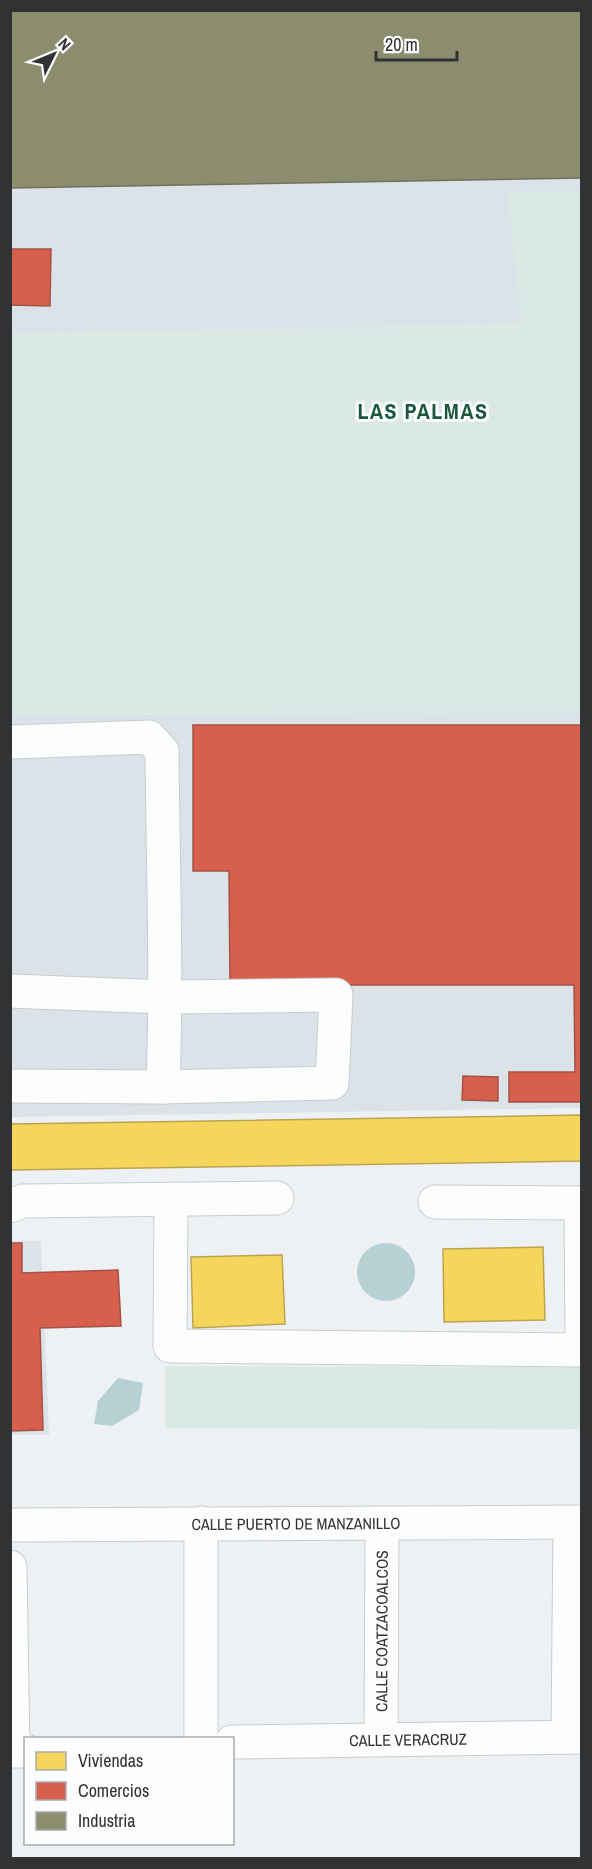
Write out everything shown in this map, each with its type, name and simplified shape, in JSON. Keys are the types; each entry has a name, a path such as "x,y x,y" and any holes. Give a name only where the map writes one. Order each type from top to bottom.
{"street":[{"path":"10,742 149,737 162,751 163,933 166,998 163,1087"},
{"path":"10,991 166,998 336,995 332,1083 163,1087 10,1086"},
{"path":"10,1206 23,1201 277,1198"},
{"path":"171,1200 170,1346 582,1349 581,1203 435,1202"},
{"path":"201,1523 201,1737"},
{"path":"575,1737 576,1523"},
{"name":"CALLE PUERTO DE MANZANILLO","path":"10,1525 576,1523"},
{"name":"CALLE COATZACOALCOS","path":"381,1739 382,1524"},
{"path":"10,1568 19,1751"},
{"name":"CALLE VERACRUZ","path":"234,1742 575,1737"}],"shaded area":[{"path":"11,11 581,11 581,192 508,194 523,323 11,335"},
{"path":"581,192 581,712 11,715 11,335 522,323 508,193"},
{"path":"581,712 581,1108 11,1117 10,715"},
{"path":"10,1241 41,1241 49,1435 11,1435"},
{"path":"165,1366 581,1367 581,1429 165,1428"}],"water":[{"path":"386,1243 397,1245 410,1256 415,1272 413,1283 402,1296 386,1301 375,1299 362,1288 357,1272 359,1261 370,1248"},
{"path":"118,1378 143,1383 139,1410 112,1426 94,1424 98,1401"}],"building: Viviendas":[{"path":"582,1115 582,1161 10,1170 10,1124"},
{"path":"543,1247 545,1320 444,1322 443,1249"},
{"path":"282,1255 285,1324 193,1328 191,1257"}],"building: Comercios":[{"path":"10,249 51,249 50,306 10,305"},
{"path":"193,725 582,725 582,1102 509,1102 509,1072 575,1072 574,985 230,985 229,871 193,871"},
{"path":"463,1076 498,1077 498,1101 462,1100"},
{"path":"10,1243 22,1243 22,1273 118,1270 121,1326 40,1328 43,1430 10,1431"}],"building: Industria":[{"path":"10,10 582,10 582,178 10,188"}],"district":[{"name":"LAS PALMAS","path":"423,411"}]}
